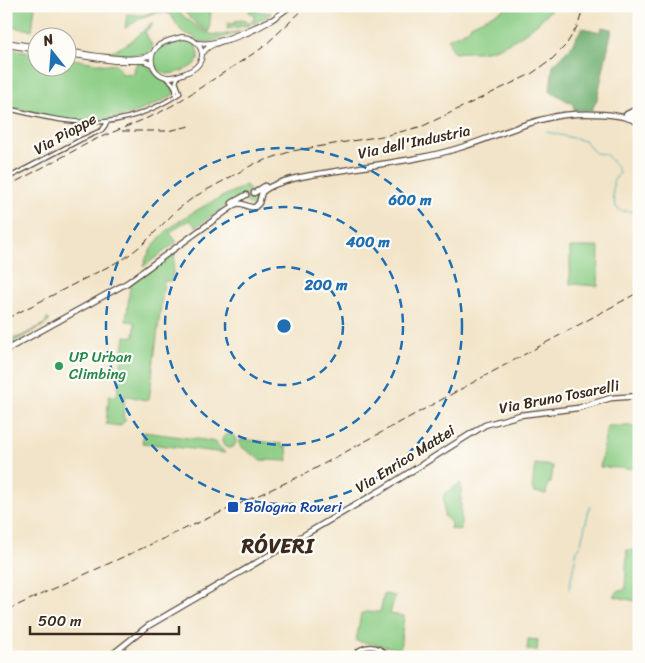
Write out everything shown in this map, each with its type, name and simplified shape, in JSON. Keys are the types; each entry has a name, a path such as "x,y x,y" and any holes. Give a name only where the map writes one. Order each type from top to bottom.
{"main road":[{"path":"78,55 108,60 144,61 153,66 157,72 165,76 173,76 198,66 202,55 208,47 254,31 268,24 291,6"},
{"path":"78,54 113,58 145,58 153,53 159,45 180,37 191,38 208,44 238,34 285,11"},
{"path":"198,42 202,55"},
{"path":"6,44 28,47"},
{"path":"153,53 153,66"},
{"path":"621,114 632,112 639,108"},
{"name":"Via dell'Industria","path":"254,193 271,184 302,174 455,146 549,116 578,112 632,116 639,113"},
{"name":"Via dell'Industria","path":"259,201 264,190 295,179 448,151 557,117 595,114 630,118 639,121"},
{"path":"254,193 257,195 258,205 253,208 240,203 236,204 127,283 6,349 127,280 224,208 246,195 254,193"},
{"path":"246,195 244,201 246,205"},
{"name":"Via Bruno Tosarelli","path":"485,425 526,414 578,408 611,398 639,396"},
{"name":"Via Enrico Mattei","path":"109,657 148,626 383,489 485,425"}],"street":[{"path":"6,108 86,124 108,122 141,114 174,97 178,92 176,80 178,76 184,73"},
{"path":"165,76 178,92"},
{"name":"Via Pioppe","path":"6,179 102,130 108,122"},
{"path":"353,657 359,649 368,646 378,647 388,657"}],"green space":[{"path":"13,6 35,6 32,28 28,29 10,27"},
{"path":"157,6 177,6 179,11 197,27 214,35 242,31 209,42 201,42 182,32 170,14 164,13 152,14 125,28 127,14 148,14"},
{"path":"181,6 187,6 187,9 211,12 209,32 193,21"},
{"path":"510,6 554,6 524,34 505,45 483,52 455,53 452,51 448,39 469,29 471,25"},
{"path":"249,10 271,14 253,24 251,21 254,19 254,15"},
{"path":"235,21 250,22 250,25 227,29 228,23 235,24"},
{"path":"152,22 152,25 145,32 153,47 148,54 120,56 95,53 95,51 104,52 120,48 140,34"},
{"path":"602,27 612,29 597,99 592,110 574,110 573,104 550,91 553,65 570,48 582,28 600,32"},
{"path":"181,39 193,42 198,51 198,60 182,71 169,74 163,73 154,63 156,51 164,44"},
{"path":"6,48 28,52 28,78 78,78 78,60 107,65 116,64 121,70 121,74 135,73 134,69 137,63 145,63 157,75 170,82 174,91 173,95 154,105 133,113 100,120 69,120 6,106"},
{"path":"246,185 250,191 196,227 190,220 180,225 170,233 177,242 143,267 149,252 171,227 201,208"},
{"path":"252,194 258,200 252,206 246,200"},
{"path":"570,247 599,247 598,286 570,284"},
{"path":"175,252 172,281 164,281 149,400 121,396 125,397 123,418 126,420 120,426 106,424 109,395 117,396 125,336 134,337 135,322 126,321 130,287 128,285"},
{"path":"47,319 50,320 46,324 6,346 13,338 20,337 46,323"},
{"path":"607,426 639,426 639,469 600,467"},
{"path":"144,432 211,441 216,443 225,453 142,443"},
{"path":"226,434 232,434 236,441 232,448 226,448 222,444 222,438"},
{"path":"241,439 282,444 282,447 287,448 288,461 261,460 240,446"},
{"path":"535,464 553,466 551,483 548,483 546,494 533,492"},
{"path":"461,483 461,530 450,529 451,523 444,516 444,494"},
{"path":"627,550 639,551 639,602 613,596 617,591 625,590"},
{"path":"384,594 395,596 390,614 404,616 400,649 356,641 361,614 365,612 380,612"},
{"path":"528,639 538,640 537,651 527,650"},
{"path":"364,648 377,649 386,657 354,657"}],"waterway":[{"path":"547,132 585,141 595,153 606,154 619,173 613,182 613,197 616,207 621,211 639,212"},
{"path":"569,589 577,550 580,547 590,506"}],"railway":[{"path":"6,187 94,140 157,114 175,104 262,48 307,6"},
{"path":"6,319 125,258 143,244 177,210 194,197 254,164 292,151 388,135 423,126 531,74 550,61 566,45 578,25 584,6"},
{"path":"122,131 168,131 190,126"},
{"path":"7,610 307,473 639,292"}],"place":[{"name":"UP Urban Climbing","path":"59,366"},
{"name":"Bologna Roveri","path":"233,507"}],"district":[{"name":"RÓVERI","path":"278,546"}]}
